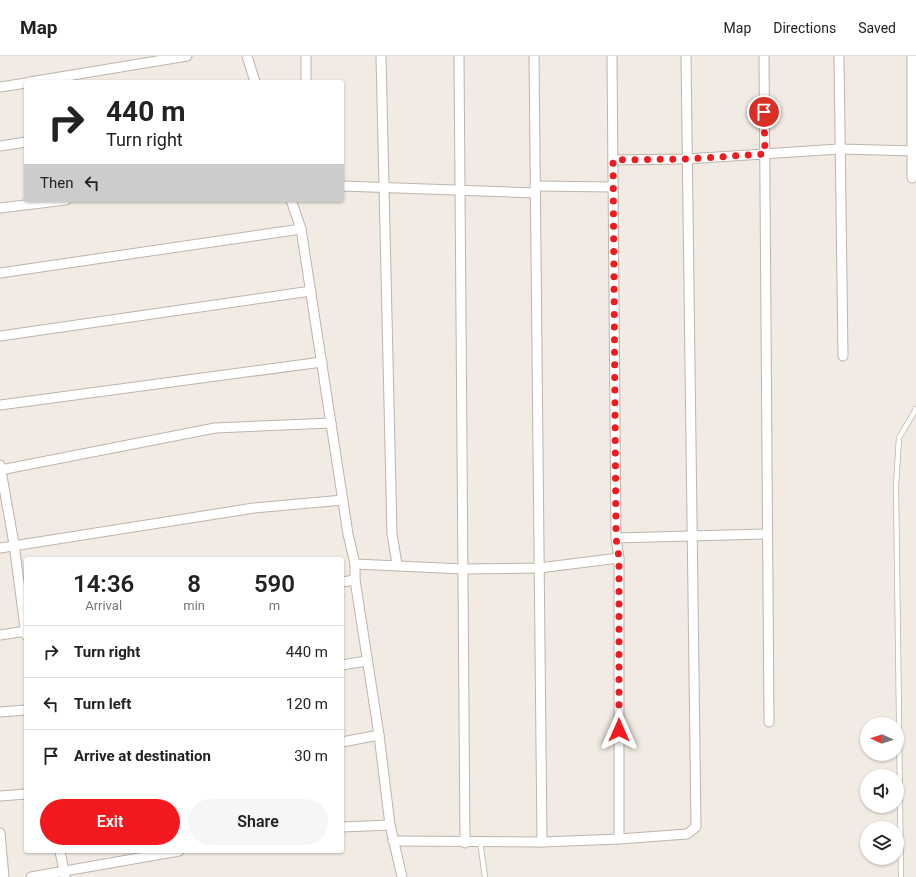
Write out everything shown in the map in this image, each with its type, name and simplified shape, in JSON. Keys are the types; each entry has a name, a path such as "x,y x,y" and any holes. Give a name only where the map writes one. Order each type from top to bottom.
{"street":[{"path":"42,80 187,56"},
{"path":"247,56 254,80"},
{"path":"306,56 306,80"},
{"path":"382,56 383,186 392,534 397,564"},
{"path":"459,56 465,843"},
{"path":"534,56 542,842"},
{"path":"612,56 616,538 619,558 619,839"},
{"path":"393,841 465,843 619,839 687,834 696,827 686,159 686,56"},
{"path":"764,56 769,722"},
{"path":"839,56 839,149 843,356"},
{"path":"912,56 914,151 912,178"},
{"path":"0,87 24,83"},
{"path":"0,146 24,142"},
{"path":"613,160 686,159 839,149 914,151"},
{"path":"344,186 535,190 613,187"},
{"path":"0,208 50,202"},
{"path":"292,202 301,229 348,534 355,564 355,580 366,661 379,736 390,825 402,877"},
{"path":"0,273 301,229"},
{"path":"0,336 311,291"},
{"path":"0,405 322,362"},
{"path":"24,616 14,544 0,468 215,428 331,423"},
{"path":"0,548 14,544 254,508 343,500"},
{"path":"616,538 767,534"},
{"path":"355,564 397,564 463,569 539,568 619,558"},
{"path":"344,582 355,580"},
{"path":"0,635 24,631"},
{"path":"344,665 366,661"},
{"path":"0,712 24,710"},
{"path":"344,742 379,736"},
{"path":"0,796 24,794"},
{"path":"344,827 390,825"},
{"path":"0,833 4,877"},
{"path":"60,853 65,875"},
{"path":"30,877 65,875 170,853"}],"lane":[{"path":"901,877 896,486 899,438 916,409"},
{"path":"480,842 485,877"}],"route":[{"path":"619,730 619,558 616,538 613,160 686,159 765,154 764,112"}]}
